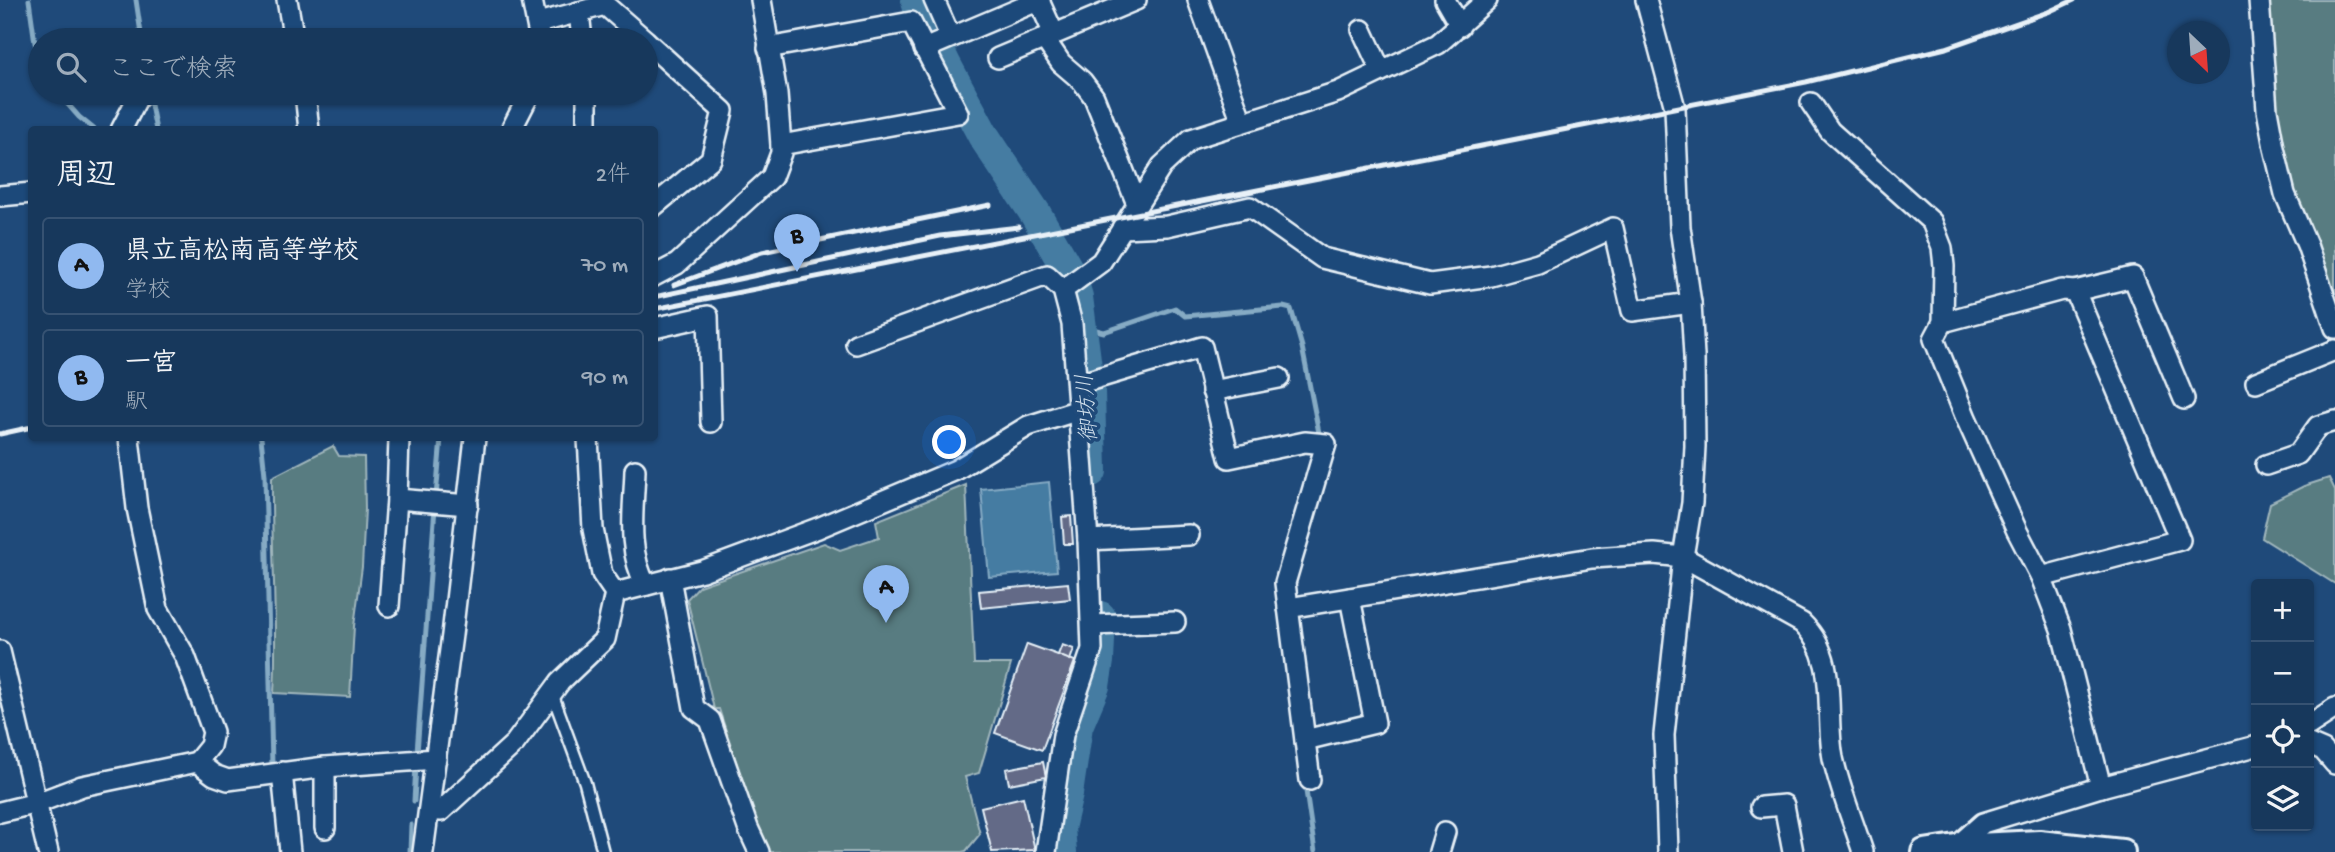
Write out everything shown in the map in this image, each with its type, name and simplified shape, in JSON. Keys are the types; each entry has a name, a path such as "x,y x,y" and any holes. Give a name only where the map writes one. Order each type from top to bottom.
{"street":[{"path":"287,0 292,28"},
{"path":"532,0 538,28"},
{"path":"658,274 677,264 772,177 781,153 781,145 777,94 761,0"},
{"path":"934,0 947,38"},
{"path":"924,49 1039,0 1049,36 1061,63 1082,81 1094,97 1137,204"},
{"path":"998,58 1136,0"},
{"path":"1198,0 1242,122"},
{"path":"1445,0 1460,26"},
{"path":"1068,286 1101,262 1162,166 1191,139 1338,92 1438,44 1487,0"},
{"path":"1646,0 1675,107 1680,227 1690,303 1695,446 1692,502 1683,557 1664,736 1668,852"},
{"path":"2259,0 2267,110 2274,148 2285,194 2307,245 2335,328"},
{"path":"545,28 579,12 605,5 631,28"},
{"path":"579,12 581,28"},
{"path":"768,48 911,22 958,113 781,145"},
{"path":"1362,30 1381,71"},
{"path":"658,52 723,111 711,159 658,203"},
{"path":"1811,103 1830,131 1932,222 1942,248 1944,266 1943,322 1934,339 2017,531 2041,577 2061,629 2101,787"},
{"path":"123,126 134,105"},
{"path":"306,105 309,126"},
{"path":"513,126 524,105"},
{"path":"587,105 587,126"},
{"path":"0,196 28,193"},
{"path":"1122,228 1167,226 1250,207 1322,258 1430,284 1491,276 1538,263 1613,228 1632,311 1690,303"},
{"path":"856,344 1047,275 1068,286"},
{"path":"1943,322 2062,290 2075,291 2133,277 2184,399"},
{"path":"1046,852 1063,735 1099,625 1094,540 1079,410 1086,382 1072,324 1068,286"},
{"path":"2041,577 2180,540 2075,291"},
{"path":"658,327 708,316 711,422"},
{"path":"1086,382 1202,347 1228,458 1305,442 1326,444 1285,583 1310,780"},
{"path":"2256,382 2335,349"},
{"path":"1212,391 1279,379"},
{"path":"615,593 702,571 818,528 956,470 1028,426 1079,410"},
{"path":"2266,465 2298,454 2318,426 2335,421"},
{"path":"0,812 37,803 82,786 197,762 211,746 213,732 185,656 158,608 154,595 137,508 129,441"},
{"path":"389,607 397,499 398,441"},
{"path":"423,852 475,441"},
{"path":"429,810 441,811 515,743 560,682 605,639 615,593 602,573 593,529 588,441"},
{"path":"635,470 633,543 637,569 646,585"},
{"path":"397,499 468,505"},
{"path":"1094,540 1189,535"},
{"path":"1288,608 1592,558 1654,554 1683,557 1802,624 1814,636 1822,651 1827,674 1833,757 1863,852"},
{"path":"670,578 694,708 710,720 759,852"},
{"path":"1305,740 1375,723 1350,598"},
{"path":"1099,625 1175,622"},
{"path":"0,651 48,852"},
{"path":"2314,722 2335,708"},
{"path":"2314,746 2323,750 2335,764"},
{"path":"1956,847 1983,823 2101,787 2251,747"},
{"path":"197,762 214,775 228,780 325,767 436,759"},
{"path":"325,767 325,828"},
{"path":"282,772 290,852"},
{"path":"1761,807 1784,805 1793,852"},
{"path":"1439,852 1445,832"},
{"path":"1924,852 1956,847 2039,843 2116,851"}],"lane":[{"path":"552,693 585,783 603,852"}],"green space":[{"path":"2259,0 2335,0 2335,329 2285,194"},
{"path":"333,446 339,456 364,457 362,567 354,626 350,697 274,693 272,477"},
{"path":"2329,478 2335,490 2335,584 2262,538 2270,503 2304,486"},
{"path":"966,485 974,664 1011,664 979,773 965,777 980,834 966,851 962,852 770,852 755,820 719,709 714,709 687,599 699,586 824,543 840,550 879,537 876,521"}],"water":[{"path":"1049,482 1057,571 989,577 981,489"}],"building":[{"path":"1071,516 1073,544 1064,544 1062,517"},
{"path":"1068,583 1070,599 981,608 979,591"},
{"path":"1027,644 1075,661 1042,750 995,733"},
{"path":"1062,645 1074,649 1070,660 1058,655"},
{"path":"1043,762 1046,777 1009,784 1006,769"},
{"path":"1023,797 1035,850 992,852 981,807"}],"waterway":[{"path":"29,0 33,28"},
{"path":"136,0 140,28"},
{"name":"御坊川","path":"917,0 945,64 983,135 1035,213 1070,274 1077,297 1089,391 1091,471"},
{"path":"68,105 90,126"},
{"path":"151,105 155,126"},
{"path":"1081,326 1104,332 1175,308 1185,316 1283,307 1291,309 1302,347 1320,438"},
{"path":"261,441 265,475 272,765"},
{"path":"436,497 441,441"},
{"path":"417,752 435,507"},
{"name":"御坊川","path":"1061,852 1059,828 1077,726 1094,686 1100,617"},
{"path":"414,801 416,766"},
{"path":"1306,791 1315,852"},
{"path":"410,852 411,825"}],"railway":[{"path":"658,308 1806,82 1946,48 2048,12 2074,0"},
{"path":"674,285 762,252 990,205"},
{"path":"658,296 940,236 1019,227"},
{"path":"0,434 28,428"}],"place":[{"name":"一宮","path":"797,272"},
{"name":"県立高松南高等学校","path":"886,623"}]}
